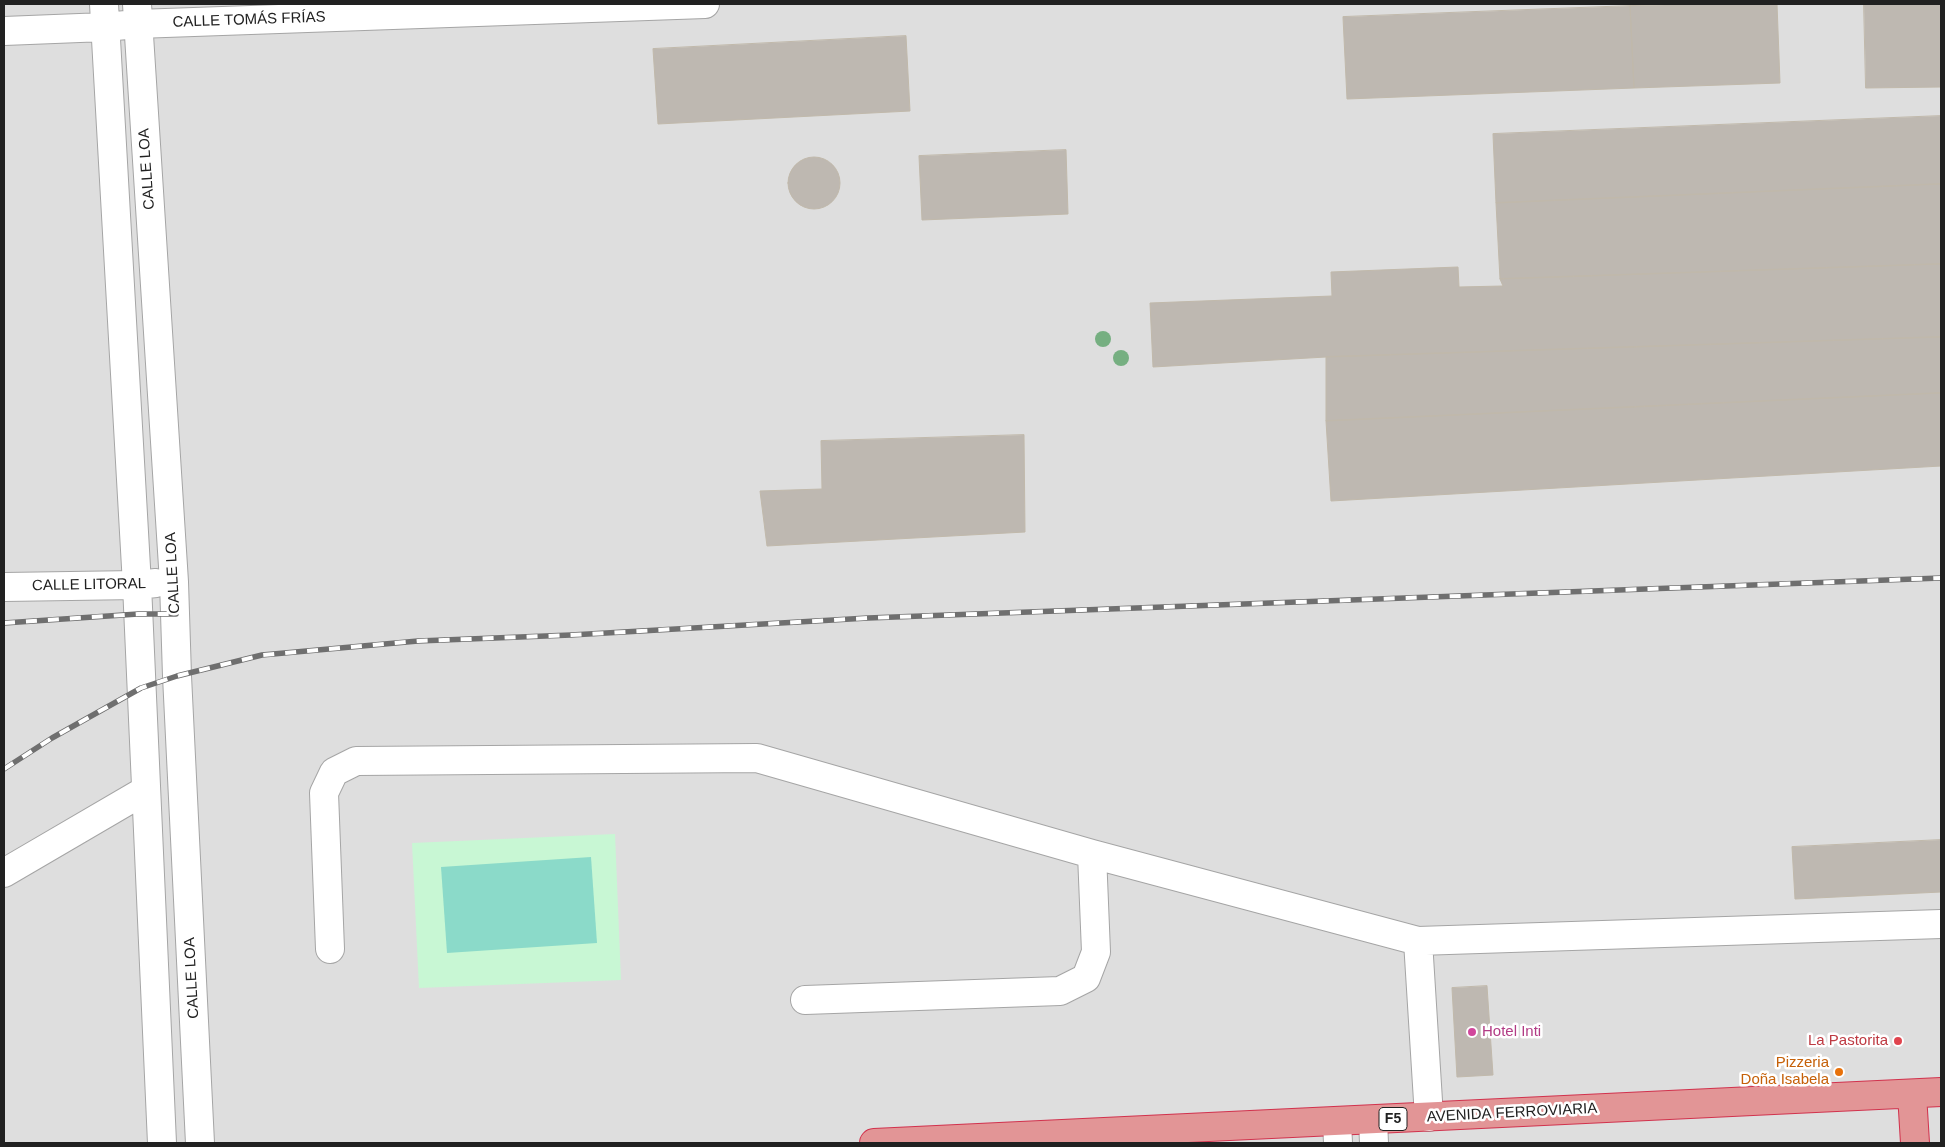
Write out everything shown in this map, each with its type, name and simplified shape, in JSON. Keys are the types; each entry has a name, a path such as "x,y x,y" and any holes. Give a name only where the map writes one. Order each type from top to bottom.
{"highway":[{"name":"AVENIDA FERROVIARIA","path":"874,1143 1373,1132 1429,1118 1941,1092"},
{"path":"1912,1094 1915,1143"}],"street":[{"name":"CALLE TOMÁS FRÍAS","path":"4,31 105,16 137,14 705,4"},
{"name":"CALLE LOA","path":"137,14 174,582 200,1143"},
{"path":"105,16 137,585 162,1143"},
{"name":"CALLE LITORAL","path":"4,587 137,585 174,582"},
{"path":"330,949 324,793 334,772 356,761 757,758 1092,854 1418,940 1941,924"},
{"path":"4,873 146,790"},
{"path":"805,1000 1060,991 1086,978 1096,952 1092,854"},
{"path":"1418,940 1429,1118"}],"shaded area":[{"path":"4,4 1941,4 1941,1143 4,1143"},
{"path":"591,857 597,943 447,953 441,867"}],"green space":[{"path":"615,834 621,980 419,988 412,843"}],"building":[{"path":"1777,4 1780,83 1634,88 1630,6"},
{"path":"1864,4 1941,4 1941,87 1866,88"},
{"path":"1630,6 1634,88 1347,99 1343,17"},
{"path":"906,36 910,111 658,124 653,49"},
{"path":"1941,116 1941,184 1496,203 1493,134"},
{"path":"1066,150 1068,214 922,220 919,156"},
{"path":"814,157 824,159 832,165 838,173 840,183 838,193 832,201 824,207 814,209 804,207 796,201 790,193 788,183 790,173 796,165 804,159"},
{"path":"1941,184 1941,264 1500,279 1496,203"},
{"path":"1941,264 1941,337 1326,357 1153,367 1150,303 1332,296 1331,272 1458,267 1459,287 1503,286 1500,279"},
{"path":"1941,337 1941,393 1326,421 1326,357"},
{"path":"1941,393 1941,466 1331,501 1326,421"},
{"path":"1024,435 1025,532 767,546 760,491 822,489 821,441"},
{"path":"1941,840 1941,892 1795,899 1792,847"},
{"name":"Hotel Inti","path":"1487,986 1493,1075 1457,1077 1452,988"}],"railway":[{"path":"4,769 52,738 141,688 177,676 262,655 418,641 571,635 868,618 1941,578"},
{"path":"4,623 138,614 176,614"}],"place":[{"name":"Hotel Inti","path":"1472,1032"},
{"name":"La Pastorita","path":"1898,1041"},
{"name":"Pizzeria Doña Isabela","path":"1839,1072"}]}
